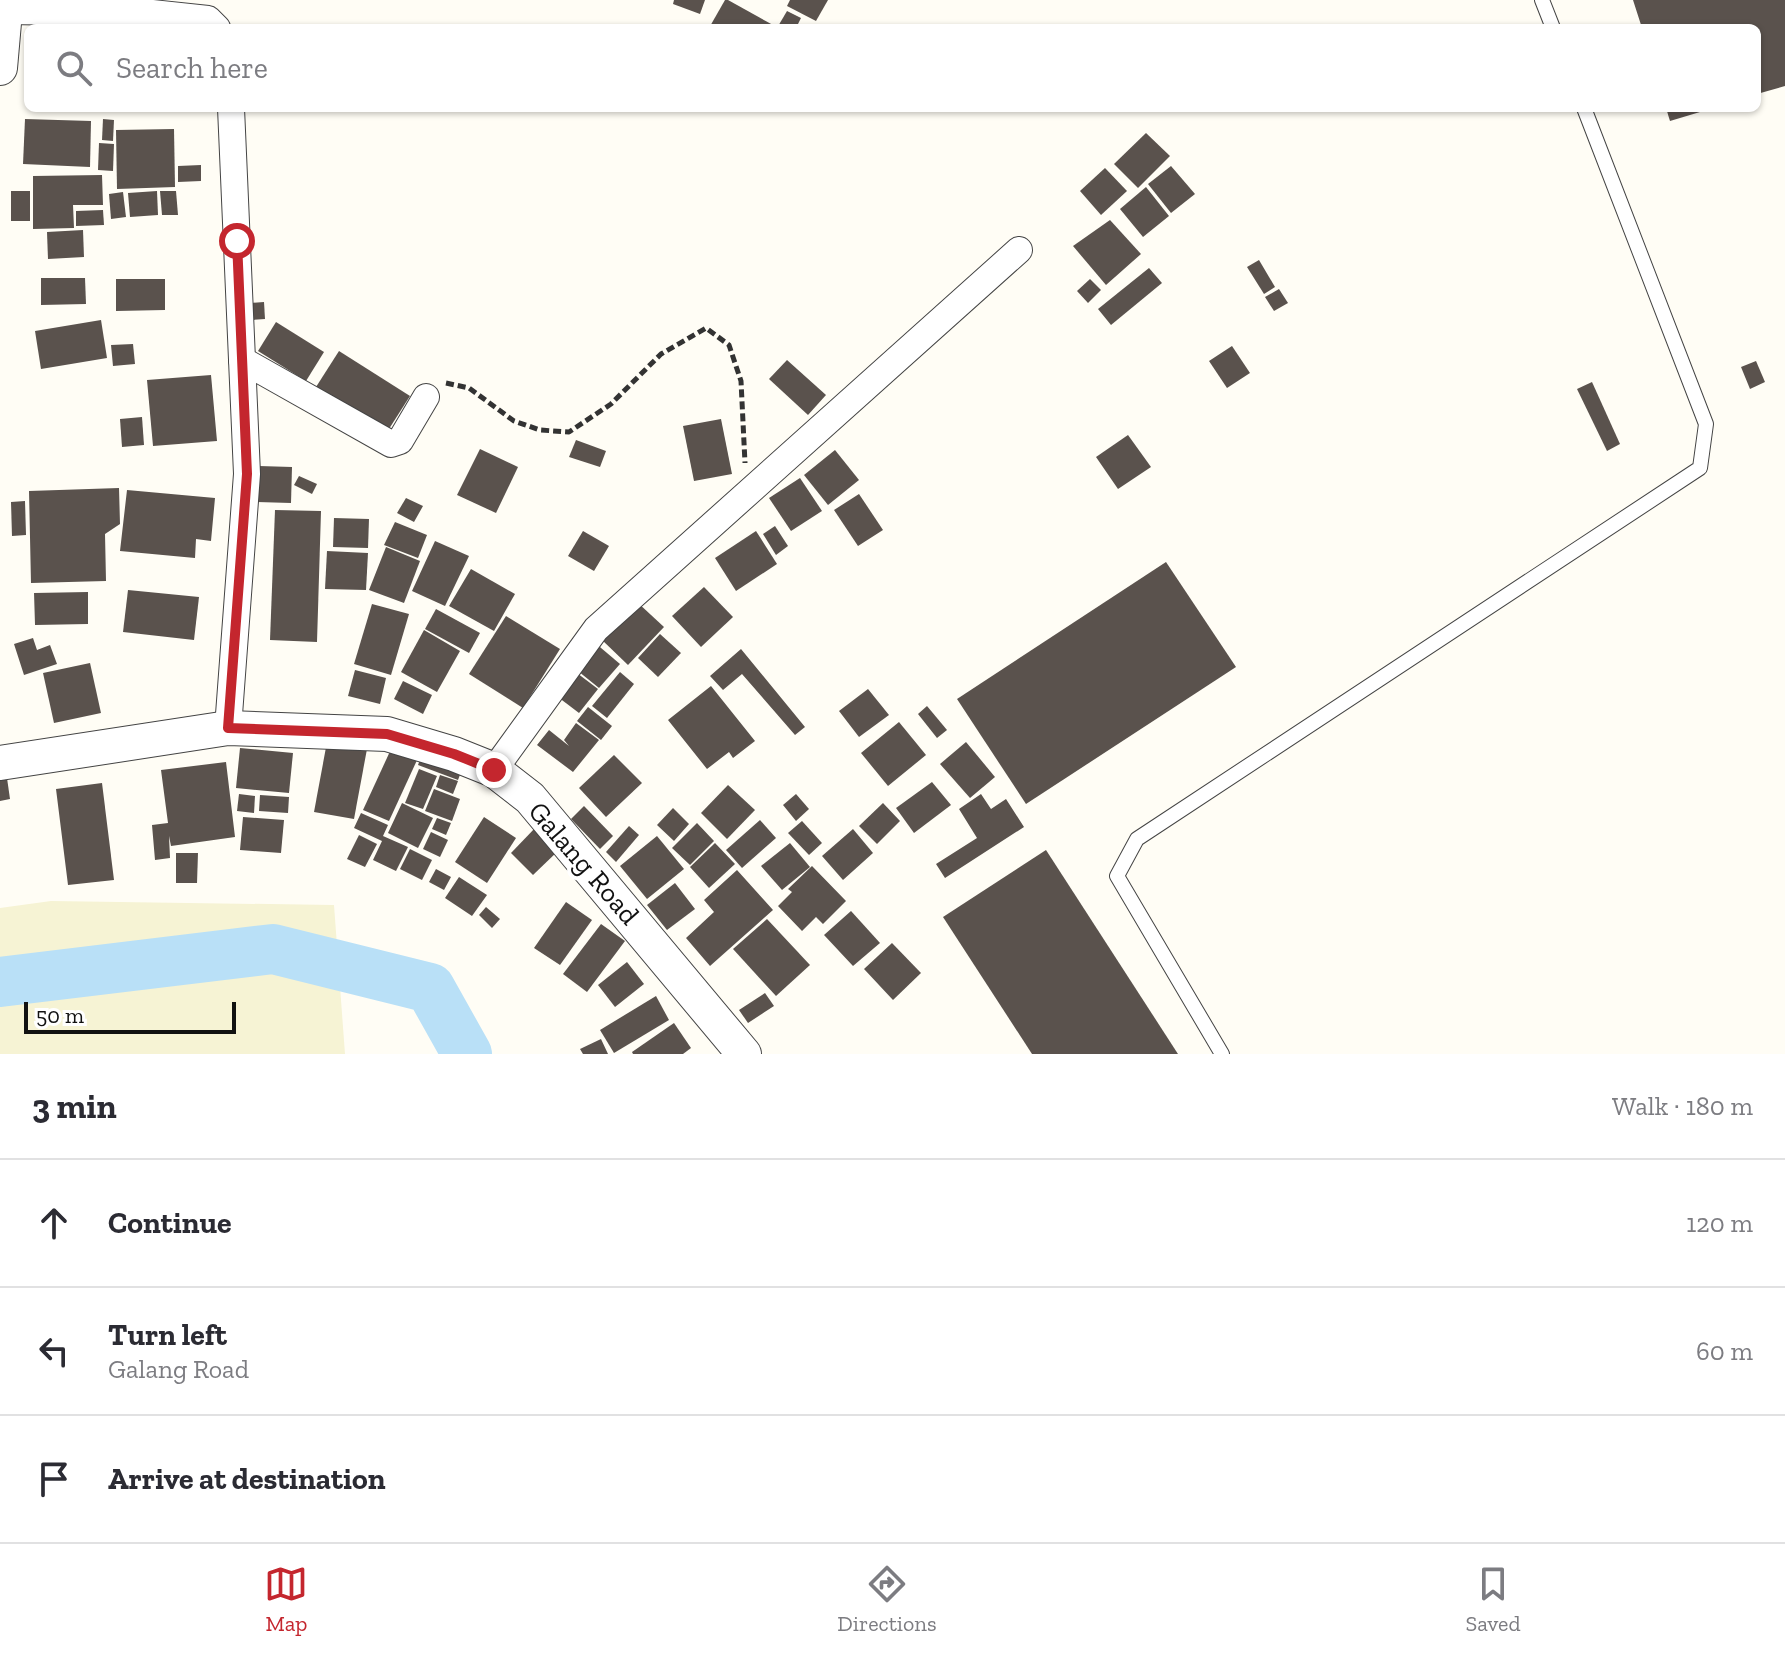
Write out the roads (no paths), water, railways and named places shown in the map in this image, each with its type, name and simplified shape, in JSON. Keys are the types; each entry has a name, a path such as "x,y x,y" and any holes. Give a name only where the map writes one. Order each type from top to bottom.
{"street":[{"path":"0,68 5,6 152,13 208,19 213,24"},
{"path":"228,728 247,474 231,112"},
{"path":"494,770 596,629 1019,250"},
{"path":"242,360 391,444 400,441 426,397"},
{"name":"Galang Road","path":"0,763 228,728 387,734 454,754 494,770 530,798 744,1054"}],"lane":[{"path":"1542,0 1551,24"},
{"path":"1222,1054 1117,876 1137,839 1700,468 1706,424 1586,112"}],"waterway":[{"path":"0,982 273,949 430,988 467,1054"}]}
